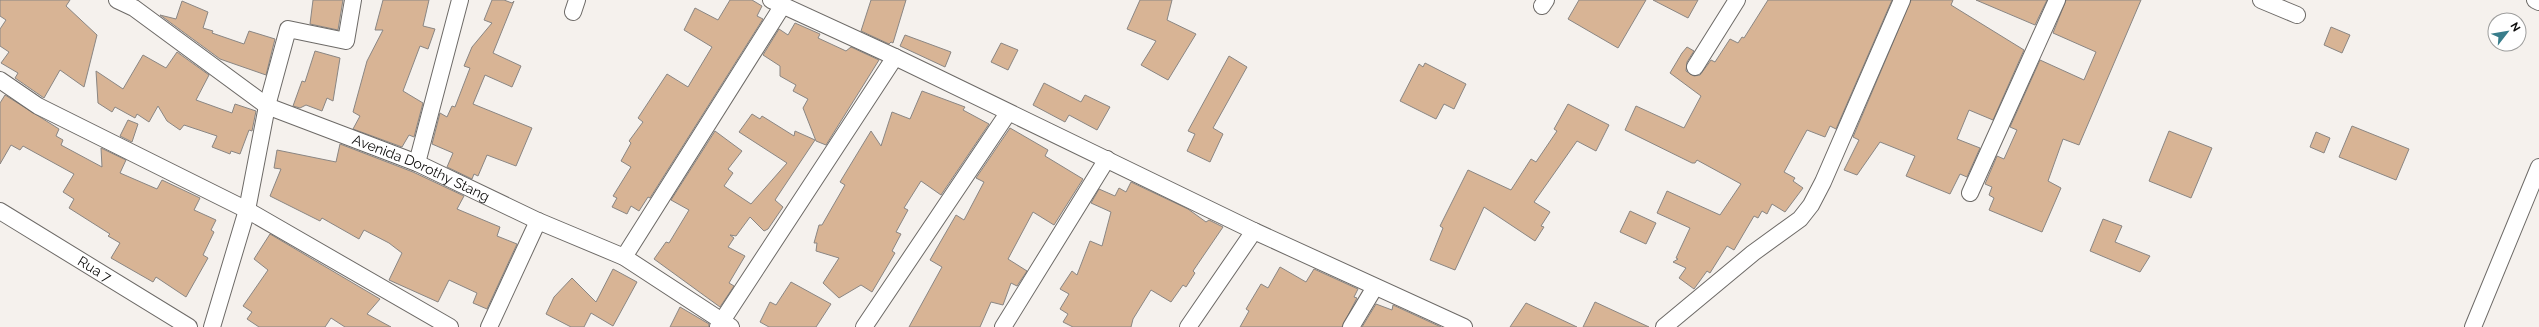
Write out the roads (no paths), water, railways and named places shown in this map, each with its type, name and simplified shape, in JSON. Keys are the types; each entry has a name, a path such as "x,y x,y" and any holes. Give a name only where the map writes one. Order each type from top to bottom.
{"street":[{"name":"Avenida Dorothy Stang","path":"117,0 134,8 267,106 417,163 538,221 624,257 724,325"},
{"path":"212,327 247,210 267,106 288,29 346,41 353,0"},
{"path":"417,163 460,0"},
{"path":"1695,67 1737,0"},
{"path":"1664,327 1747,257 1800,219 1811,205 1823,182 1902,0"},
{"path":"1970,193 2057,0"},
{"path":"2261,0 2297,15"},
{"path":"2534,0 2539,2"},
{"path":"624,257 777,3 895,57 1254,231 1464,327"},
{"path":"724,325 895,57"},
{"path":"0,80 38,106 247,210 450,327"},
{"path":"864,327 1008,113"},
{"path":"1003,327 1107,159"},
{"path":"2473,327 2539,167"},
{"name":"Rua 7","path":"0,211 187,327"},
{"path":"489,327 538,221"},
{"path":"1188,327 1254,231"},
{"path":"1351,327 1376,287"}]}
